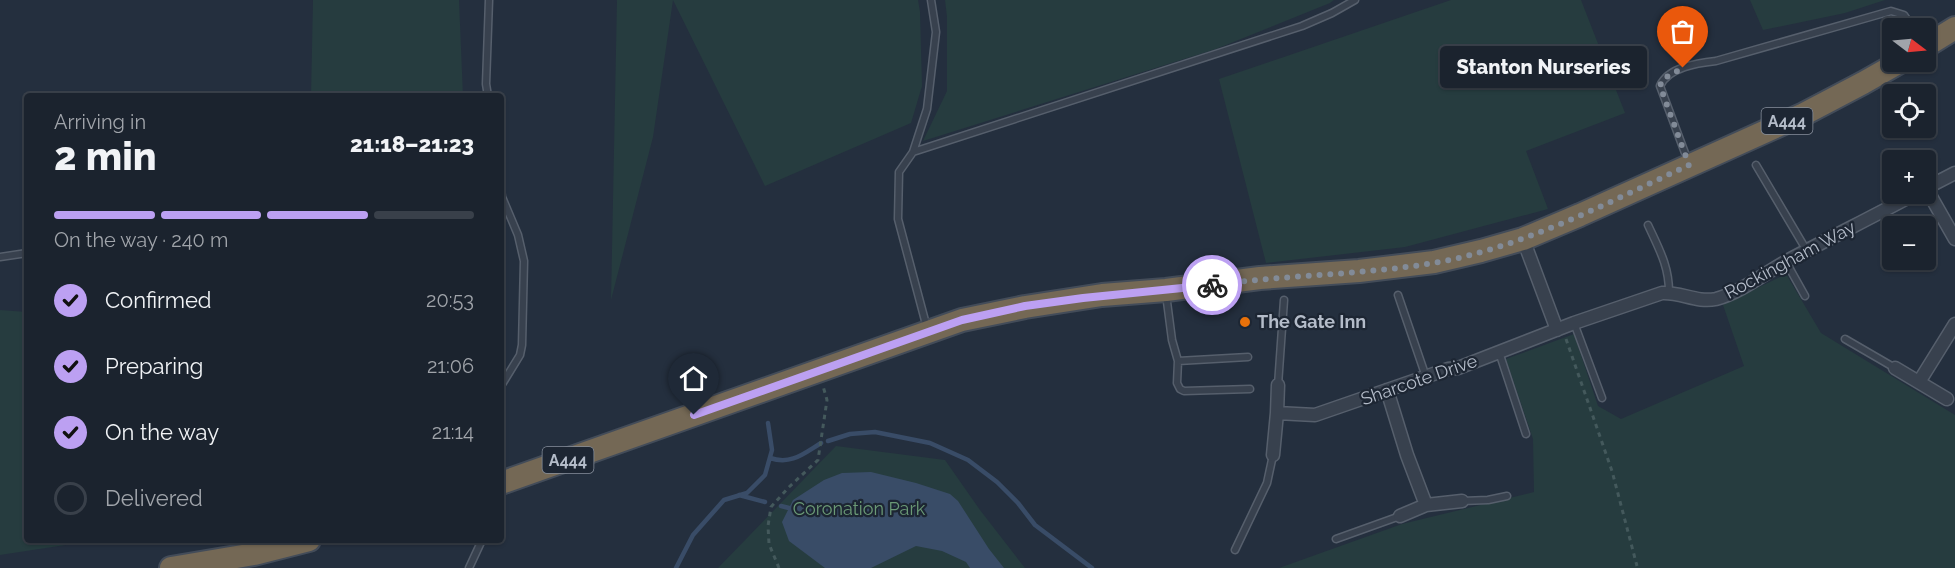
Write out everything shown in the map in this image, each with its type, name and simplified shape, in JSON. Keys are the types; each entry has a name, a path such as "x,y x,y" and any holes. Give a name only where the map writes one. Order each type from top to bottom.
{"highway":[{"path":"1936,40 1955,28"},
{"name":"A444","path":"504,482 962,320 1025,306 1102,295 1434,262 1523,239 1804,114 1883,72"},
{"path":"171,568 254,554 297,543"}],"street":[{"path":"1936,183 1955,173"},
{"name":"Rockingham Way","path":"1669,292 1697,300 1715,299 1727,295 1896,204"},
{"path":"1935,204 1955,239"},
{"path":"1523,239 1567,326 1669,292"},
{"path":"1919,382 1955,324"},
{"name":"Sharcote Drive","path":"1277,413 1315,415 1448,369 1458,368 1567,326"},
{"path":"1895,368 1951,402"},
{"path":"1273,455 1278,385"},
{"path":"1387,390 1426,506"},
{"path":"1400,516 1426,506 1462,501"}],"lane":[{"path":"488,93 489,0"},
{"path":"928,332 898,219 899,172 913,152 927,109 936,32 931,0"},
{"path":"913,152 1302,26 1355,0"},
{"path":"1689,165 1660,86 1663,79 1698,63 1716,61 1891,11 1904,15 1906,18"},
{"path":"1755,165 1807,251"},
{"path":"504,202 518,235 524,261 522,345 520,356 504,381"},
{"path":"1648,225 1666,265 1669,275 1669,292"},
{"path":"0,257 24,253"},
{"path":"1786,262 1805,296"},
{"path":"1166,290 1172,340 1178,361 1177,383 1180,389 1184,391 1250,389"},
{"path":"1398,296 1426,377"},
{"path":"1278,385 1284,300"},
{"path":"1567,326 1602,398"},
{"path":"1845,339 1895,368"},
{"path":"1499,351 1527,434"},
{"path":"1178,361 1248,357"},
{"path":"1234,550 1267,483 1273,455"},
{"path":"1462,501 1488,500 1507,496"},
{"path":"1336,539 1400,516"},
{"path":"469,568 481,543"}],"path":[{"path":"1567,326 1571,331 1565,339 1612,471 1637,567 1632,568"},
{"path":"779,568 769,543 768,526 771,507 818,460 828,400 819,370"}],"green space":[{"path":"313,0 459,0 463,93 311,93"},
{"path":"617,0 673,0 653,137 611,300"},
{"path":"673,0 918,0 922,86 911,123 765,186"},
{"path":"945,0 1334,0 1216,49 923,141 947,91"},
{"path":"1451,0 1581,0 1625,113 1526,151 1548,209 1405,247 1266,263 1219,79"},
{"path":"1750,0 1885,0 1845,13 1763,30"},
{"path":"1786,274 1821,333 1955,415 1955,568 1279,568 1402,524 1534,492 1533,439 1506,359 1574,334 1598,406 1621,419 1744,366 1723,305"},
{"path":"0,310 24,312 24,543 78,543 0,555"},
{"name":"Coronation Park","path":"836,446 945,460 1025,568 718,568"}],"water":[{"path":"871,472 950,494 958,501 1004,568 970,568 966,562 942,551 916,546 871,568 825,568 789,541 782,522 793,500 824,480 842,473"}],"waterway":[{"path":"676,568 693,535 724,500 747,493 765,475 772,450 768,423"},
{"path":"828,441 850,434 875,432 930,443 968,460 997,482 1018,503 1035,525 1092,568"},
{"path":"770,458 791,459 821,443"},
{"path":"739,495 765,502"},
{"path":"781,506 789,508"}],"way so far":[{"path":"1212,285 1260,278 1359,271 1434,262 1523,239 1598,207 1689,165 1660,86 1663,79 1683,68"}],"place":[{"name":"Stanton Nurseries","path":"1683,68"},
{"name":"The Gate Inn","path":"1245,322"}],"route":[{"path":"694,415 962,320 1025,306 1102,295 1212,285"}]}
